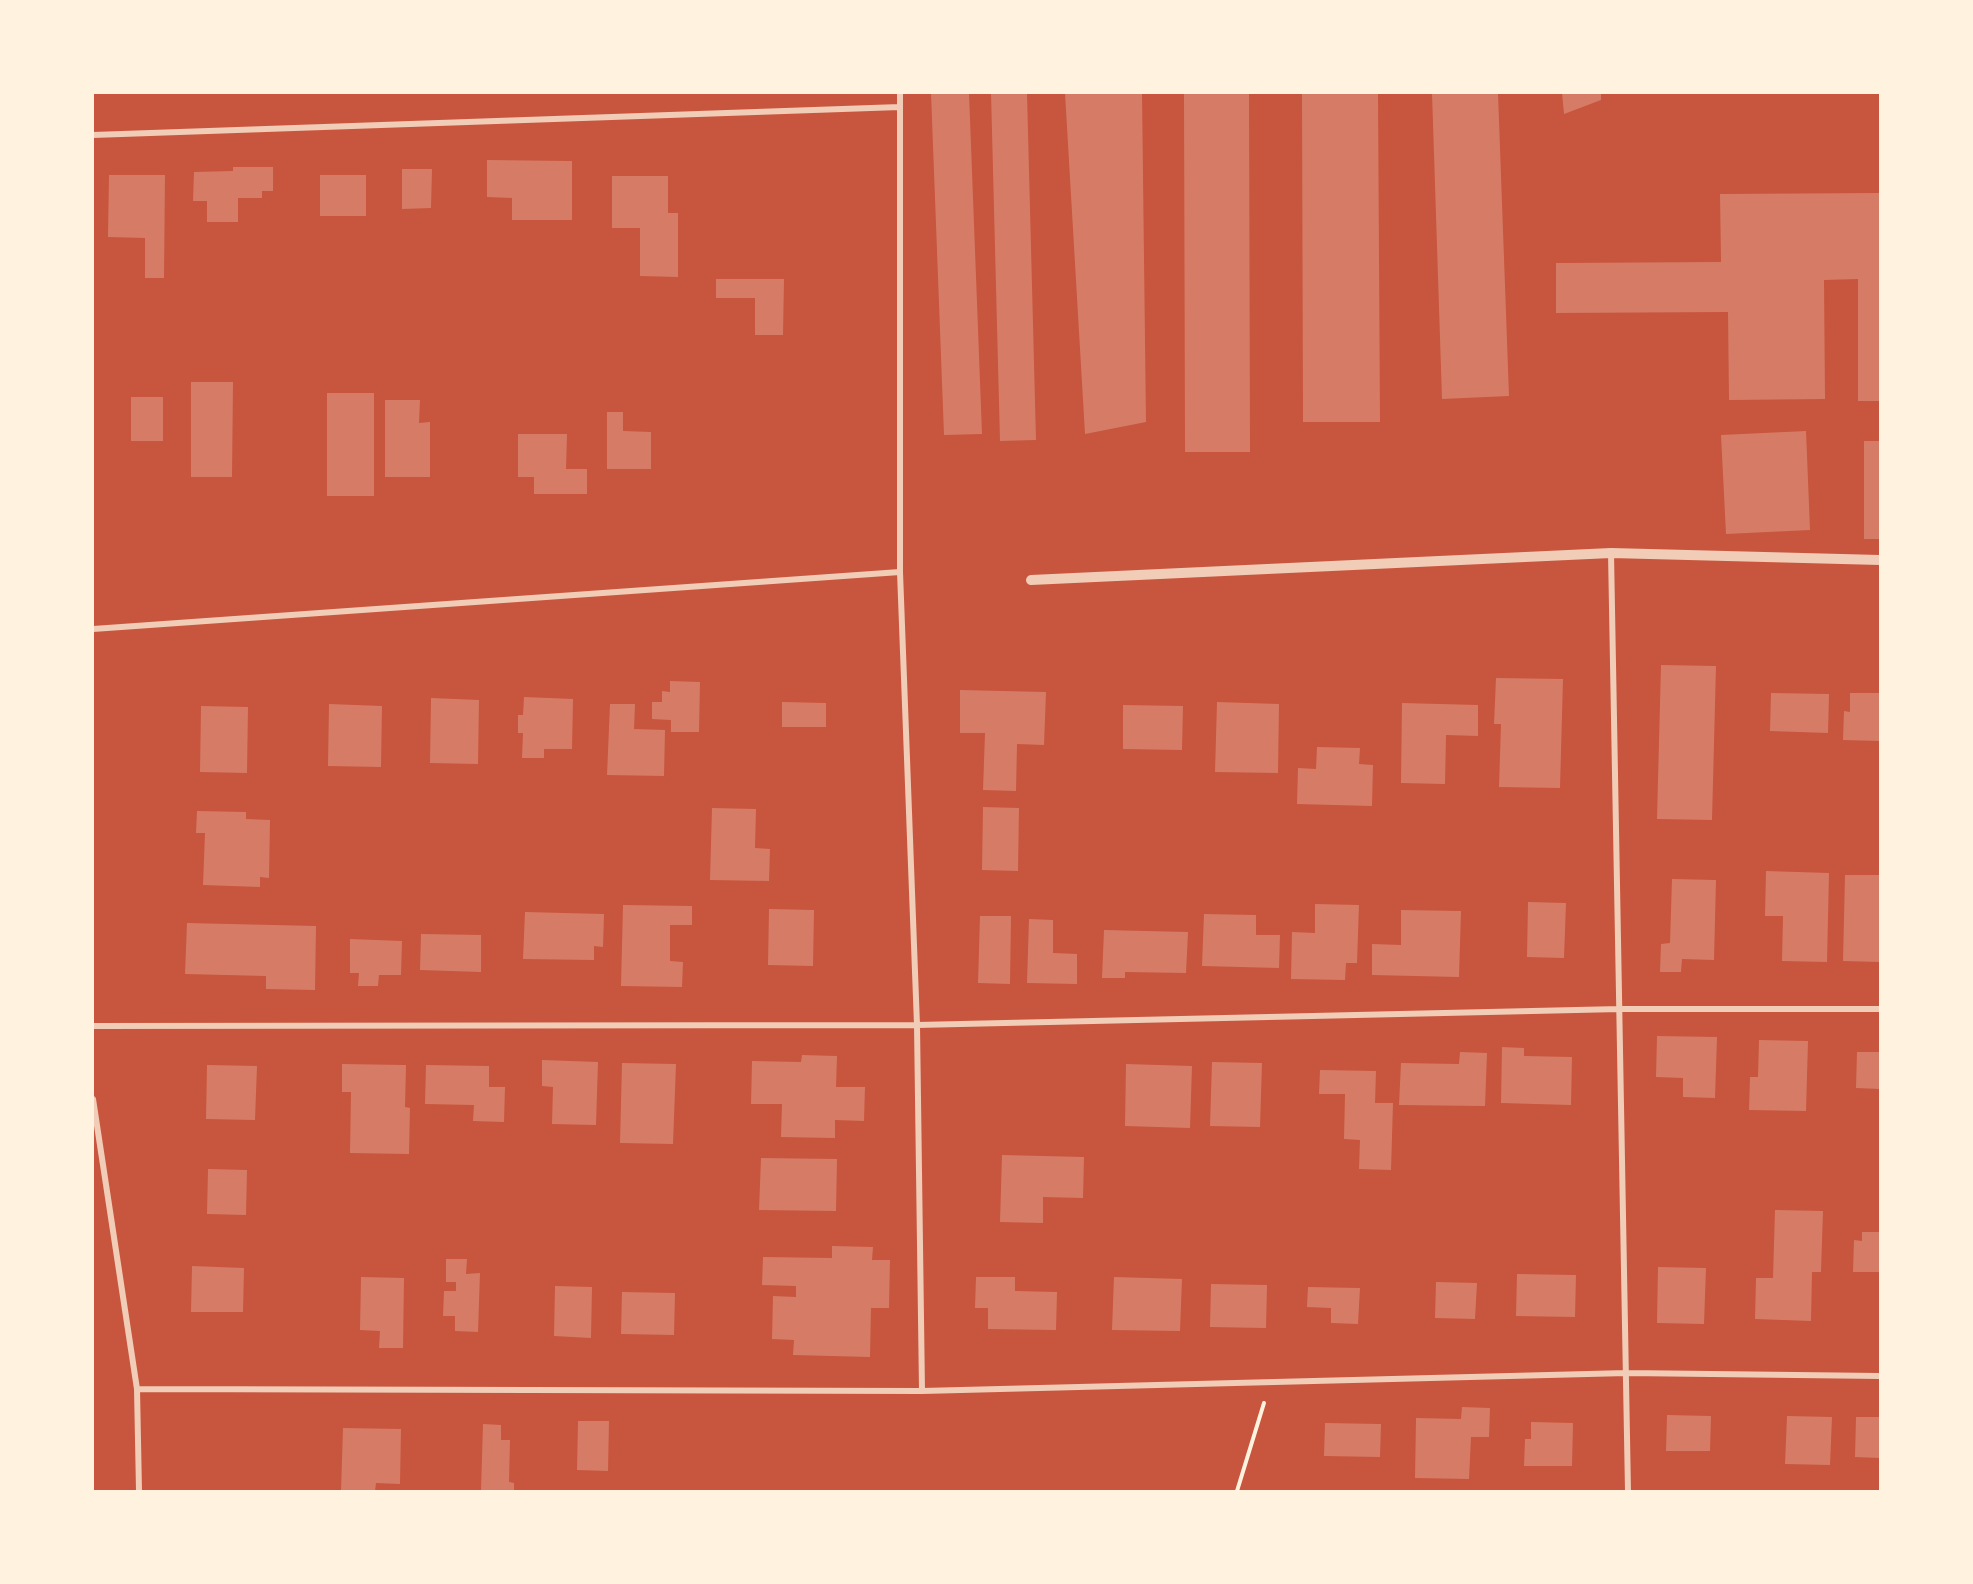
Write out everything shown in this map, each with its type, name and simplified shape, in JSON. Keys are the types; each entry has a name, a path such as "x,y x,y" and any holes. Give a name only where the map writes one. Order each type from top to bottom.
{"street":[{"path":"900,93 900,572 916,1025 922,1391"},
{"path":"93,135 900,107"},
{"path":"1611,553 1628,1491"},
{"path":"1031,580 1611,553 1880,560"},
{"path":"93,629 900,572"},
{"path":"93,1026 916,1025 1620,1009 1880,1009"},
{"path":"93,1099 137,1389 139,1491"},
{"path":"137,1389 922,1391 1627,1373 1880,1376"}],"path":[{"path":"1237,1491 1270,1383"}],"building":[{"path":"931,93 969,93 982,434 944,435"},
{"path":"991,93 1027,93 1036,440 1000,441"},
{"path":"1065,93 1142,93 1146,422 1085,434"},
{"path":"1184,93 1249,93 1250,452 1185,452"},
{"path":"1302,93 1378,93 1380,422 1303,422"},
{"path":"1432,93 1498,93 1509,396 1442,399"},
{"path":"1562,93 1601,93 1601,100 1564,114"},
{"path":"487,160 572,161 572,220 512,220 512,198 487,197"},
{"path":"233,167 273,167 273,191 262,191 262,198 238,198 238,222 207,222 207,201 193,201 194,172 233,171"},
{"path":"402,169 432,169 431,208 402,209"},
{"path":"109,175 165,175 164,278 145,278 145,238 108,237"},
{"path":"320,175 366,175 366,216 320,216"},
{"path":"612,176 668,176 668,213 678,213 678,277 640,276 640,228 612,228"},
{"path":"1880,193 1880,401 1858,401 1858,279 1824,280 1825,399 1729,400 1728,312 1556,313 1556,263 1721,262 1720,194"},
{"path":"716,279 784,279 783,335 755,335 755,298 716,298"},
{"path":"191,382 233,382 232,477 191,477"},
{"path":"327,393 374,393 374,496 327,496"},
{"path":"131,397 163,397 163,441 131,441"},
{"path":"385,400 420,400 419,423 430,422 430,477 385,477"},
{"path":"607,412 623,412 623,431 651,432 651,469 607,469"},
{"path":"1806,431 1810,530 1726,534 1721,435"},
{"path":"518,434 567,434 566,469 587,469 587,494 534,494 534,477 518,477"},
{"path":"1864,441 1880,441 1880,539 1864,539"},
{"path":"1661,665 1716,666 1712,820 1657,819"},
{"path":"1496,678 1563,679 1560,788 1499,787 1501,724 1494,724"},
{"path":"670,681 700,682 699,732 671,732 671,720 652,719 652,702 662,702 662,691 670,692"},
{"path":"960,690 1046,692 1044,745 1017,744 1016,791 983,790 985,733 960,733"},
{"path":"1771,693 1829,694 1828,733 1770,731"},
{"path":"1850,693 1880,693 1880,741 1843,740 1844,711 1850,712"},
{"path":"524,697 573,699 572,749 544,749 544,758 522,758 523,733 518,733 518,715 523,715"},
{"path":"431,698 479,700 478,764 430,763"},
{"path":"782,702 826,703 826,727 782,727"},
{"path":"1217,702 1279,704 1278,773 1215,772"},
{"path":"1402,703 1478,705 1478,736 1446,735 1445,784 1401,783"},
{"path":"329,704 382,706 381,767 328,766"},
{"path":"610,704 635,704 634,729 665,730 664,776 607,775"},
{"path":"1123,705 1183,706 1182,750 1123,749"},
{"path":"201,706 248,707 247,773 200,772"},
{"path":"1317,747 1360,748 1359,764 1373,765 1372,806 1297,804 1298,768 1316,769"},
{"path":"983,807 1019,808 1018,871 982,870"},
{"path":"712,808 756,809 755,848 770,849 769,881 710,880"},
{"path":"197,811 246,812 246,819 270,820 269,878 260,877 260,887 203,885 205,833 196,833"},
{"path":"1766,871 1829,873 1827,962 1782,961 1783,916 1765,916"},
{"path":"1845,875 1880,875 1880,962 1843,961"},
{"path":"1672,879 1716,880 1714,960 1682,959 1681,972 1660,972 1661,944 1670,943"},
{"path":"1528,902 1566,903 1564,958 1527,957"},
{"path":"1315,904 1359,905 1357,963 1346,963 1345,980 1291,979 1292,932 1315,933"},
{"path":"623,905 692,906 692,925 670,925 670,961 683,962 682,987 621,986"},
{"path":"769,909 814,910 813,966 768,965"},
{"path":"1401,910 1461,911 1459,977 1372,975 1372,944 1401,945"},
{"path":"525,912 604,914 603,947 594,946 594,960 523,959"},
{"path":"1204,914 1256,915 1256,935 1280,935 1279,968 1202,966"},
{"path":"980,916 1011,916 1010,984 978,983"},
{"path":"1029,919 1053,920 1053,953 1077,954 1077,984 1027,983"},
{"path":"187,923 316,926 315,990 266,989 266,976 185,974"},
{"path":"1104,930 1188,932 1186,973 1125,972 1125,978 1102,978"},
{"path":"421,934 481,935 481,972 420,970"},
{"path":"350,939 402,941 401,975 379,975 378,986 358,986 359,973 350,973"},
{"path":"1657,1036 1717,1037 1715,1098 1683,1097 1683,1078 1656,1077"},
{"path":"1759,1040 1808,1041 1806,1111 1749,1110 1750,1077 1758,1077"},
{"path":"1502,1047 1524,1048 1524,1056 1572,1057 1571,1105 1501,1103"},
{"path":"1460,1052 1487,1053 1485,1106 1399,1105 1401,1063 1459,1064"},
{"path":"1857,1052 1880,1052 1880,1089 1856,1088"},
{"path":"802,1055 837,1056 836,1087 865,1087 864,1121 835,1120 835,1138 781,1137 782,1104 751,1104 752,1061 801,1062"},
{"path":"542,1060 598,1062 596,1125 552,1124 553,1087 542,1086"},
{"path":"1212,1062 1262,1063 1260,1127 1210,1126"},
{"path":"622,1063 676,1064 673,1144 620,1143"},
{"path":"342,1064 406,1065 405,1107 410,1108 409,1154 350,1153 351,1092 342,1092"},
{"path":"1126,1064 1192,1066 1190,1128 1125,1126"},
{"path":"207,1065 257,1066 255,1120 206,1119"},
{"path":"426,1065 489,1066 489,1087 505,1087 504,1122 473,1121 474,1105 425,1104"},
{"path":"1320,1070 1376,1071 1375,1103 1393,1103 1391,1170 1359,1169 1360,1140 1344,1139 1345,1094 1319,1094"},
{"path":"1002,1155 1084,1157 1083,1198 1043,1197 1043,1223 1000,1222"},
{"path":"761,1158 837,1159 836,1211 759,1210"},
{"path":"208,1169 247,1170 246,1215 207,1214"},
{"path":"1775,1210 1823,1211 1821,1272 1812,1272 1811,1321 1755,1319 1756,1278 1773,1278"},
{"path":"1862,1232 1880,1232 1880,1272 1853,1272 1854,1240 1862,1241"},
{"path":"832,1246 873,1247 872,1260 890,1260 889,1308 871,1308 870,1357 793,1355 794,1340 772,1339 773,1296 796,1297 796,1286 762,1285 763,1257 832,1258"},
{"path":"446,1259 467,1259 466,1274 480,1273 478,1332 455,1331 455,1316 443,1316 444,1291 456,1291 456,1282 446,1282"},
{"path":"192,1266 244,1268 243,1312 191,1312"},
{"path":"1658,1267 1706,1268 1704,1324 1657,1323"},
{"path":"1517,1274 1576,1275 1575,1317 1516,1316"},
{"path":"361,1277 404,1278 403,1348 379,1348 380,1331 360,1330"},
{"path":"976,1277 1015,1277 1015,1291 1057,1292 1056,1330 988,1329 988,1308 975,1308"},
{"path":"1114,1277 1182,1279 1180,1331 1112,1330"},
{"path":"1436,1282 1477,1283 1475,1319 1435,1318"},
{"path":"1211,1284 1267,1285 1266,1328 1210,1327"},
{"path":"555,1286 592,1287 591,1338 554,1336"},
{"path":"1308,1287 1360,1288 1358,1324 1331,1323 1331,1308 1307,1307"},
{"path":"622,1292 675,1293 674,1335 621,1334"},
{"path":"1462,1407 1490,1408 1489,1437 1471,1437 1469,1479 1415,1478 1416,1418 1461,1419"},
{"path":"1667,1415 1711,1416 1710,1451 1666,1451"},
{"path":"1787,1416 1832,1417 1830,1465 1785,1464"},
{"path":"1856,1417 1880,1417 1880,1458 1855,1457"},
{"path":"578,1421 609,1421 608,1471 577,1470"},
{"path":"1531,1422 1573,1423 1572,1466 1524,1466 1525,1439 1531,1439"},
{"path":"1325,1423 1381,1424 1380,1457 1324,1456"},
{"path":"483,1424 501,1425 501,1440 510,1440 509,1482 514,1483 514,1491 481,1491"},
{"path":"343,1428 401,1429 400,1484 376,1483 375,1491 341,1491"}]}
